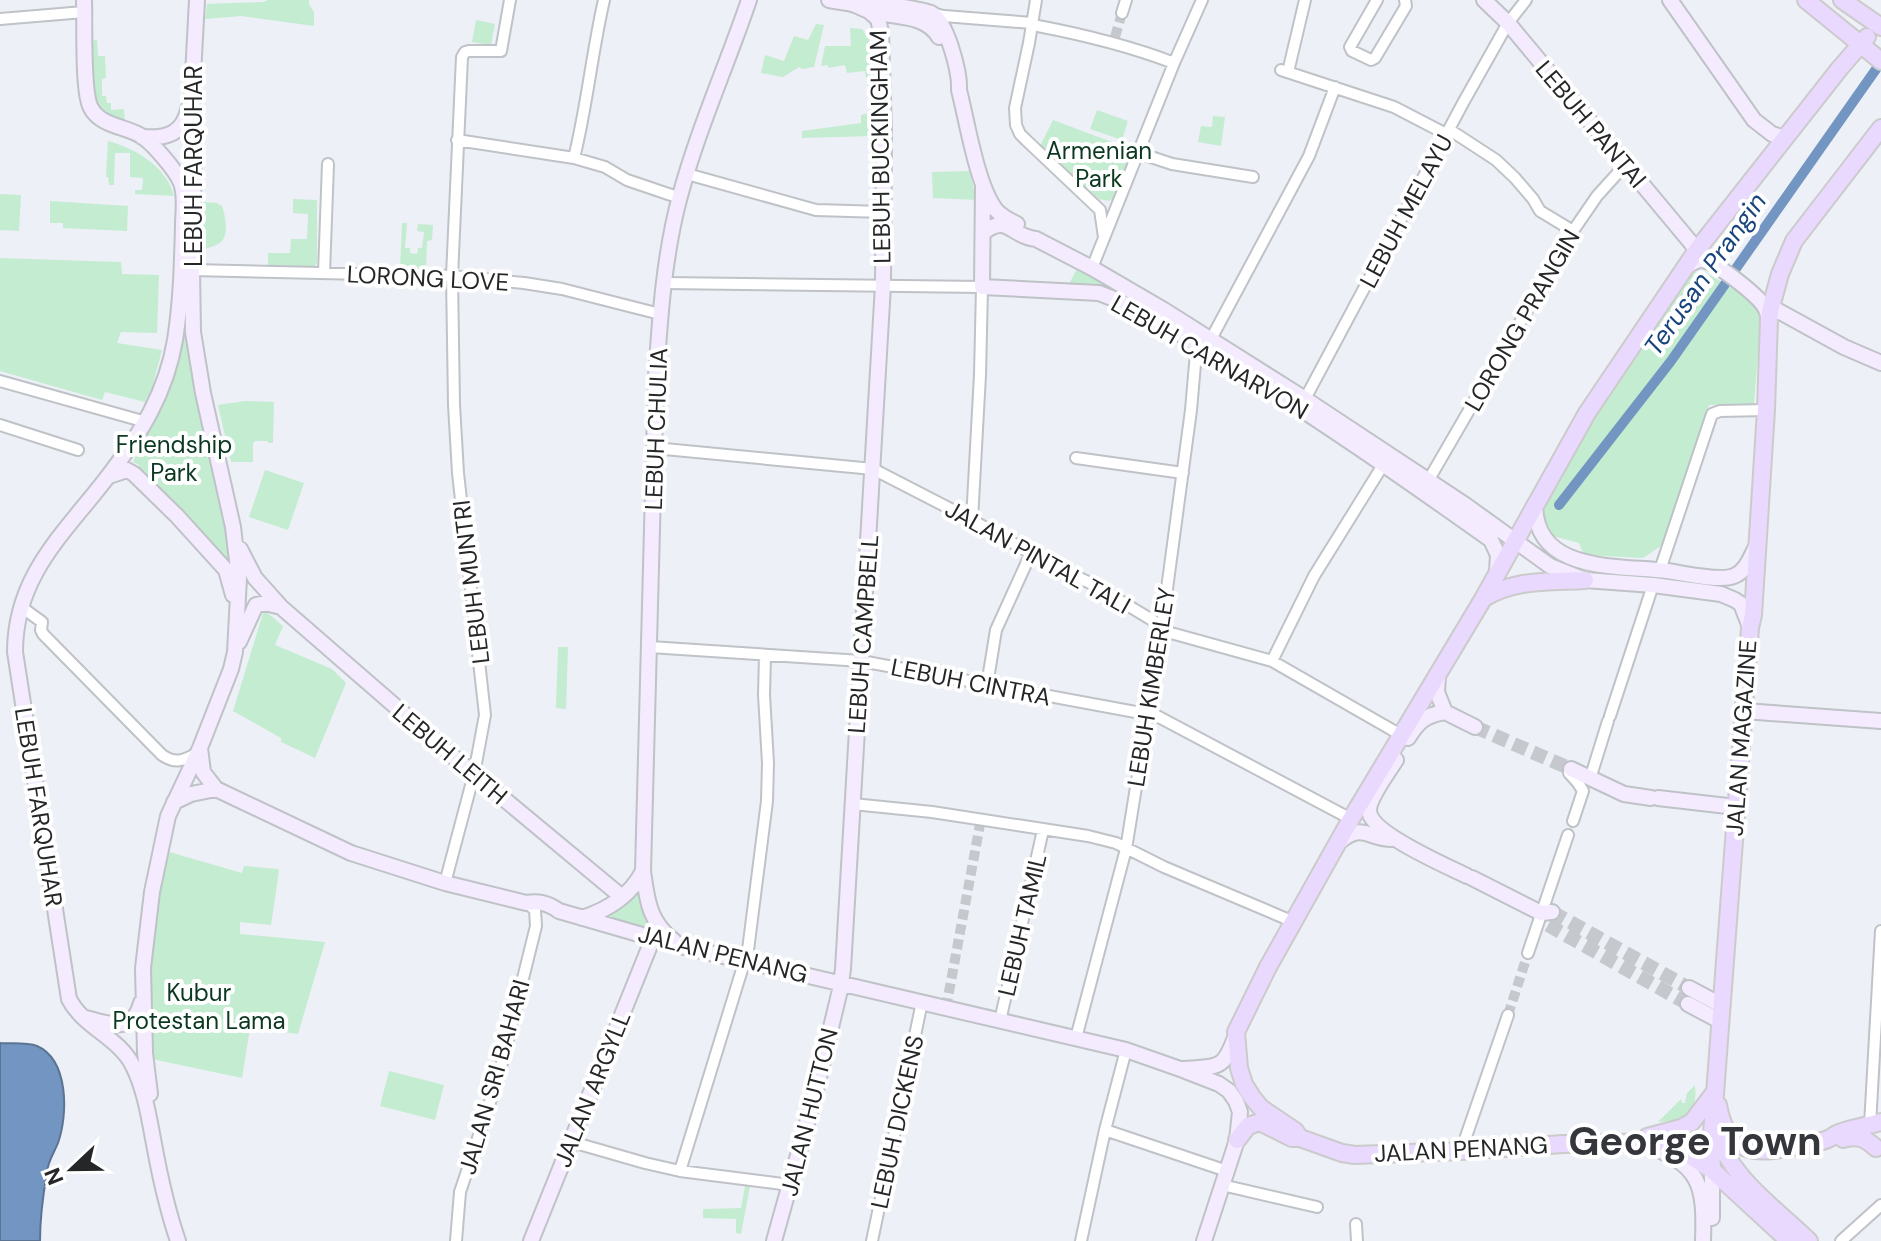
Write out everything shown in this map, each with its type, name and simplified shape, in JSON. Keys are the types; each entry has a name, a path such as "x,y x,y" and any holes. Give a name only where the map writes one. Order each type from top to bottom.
{"main road":[{"name":"LEBUH FARQUHAR","path":"197,0 192,94 193,332 235,541"},
{"name":"LEBUH CHULIA","path":"680,946 663,933 651,914 643,871 660,314 680,198 749,0"},
{"path":"829,0 855,5 869,2 926,23 940,39 959,90 983,185 982,287"},
{"name":"LEBUH PANTAI","path":"1484,0 1508,23 1697,250"},
{"path":"1670,0 1754,120 1772,134 1785,138"},
{"path":"1806,0 1873,48"},
{"path":"1819,0 1873,48"},
{"path":"1842,0 1881,27"},
{"path":"877,5 931,13 942,25 948,40 960,79 959,90"},
{"name":"LEBUH BUCKINGHAM","path":"877,5 881,32 884,133 883,285"},
{"path":"84,6 86,86 89,105 100,119 142,137 158,138 178,130 188,115 192,94"},
{"path":"1830,20 1839,38 1840,68"},
{"path":"1183,1070 1207,1068 1219,1064 1228,1056 1236,1032 1268,967 1351,819 1483,599 1587,413 1684,268 1840,68 1873,48"},
{"name":"JALAN MAGAZINE","path":"1712,1170 1720,1013 1758,543 1770,313 1780,274 1794,241 1881,128"},
{"name":"LEBUH FARQUHAR","path":"142,137 175,172 183,188 182,274 173,351 159,398 146,422 48,552 28,585 16,623 15,652 69,999 82,1017 121,1047 133,1066 144,1095 158,1168 178,1241"},
{"name":"LEBUH CARNARVON","path":"983,185 1000,214 1036,239 1092,268 1305,399 1550,566 1585,580 1653,585 1729,596 1741,604 1750,628"},
{"name":"LEBUH CARNARVON","path":"983,233 1002,224 1029,239 1036,239"},
{"path":"1684,268 1702,260 1730,276 1770,313 1881,363"},
{"name":"LEBUH CAMPBELL","path":"841,983 883,285"},
{"name":"LEBUH CARNARVON","path":"982,287 1099,293 1202,338 1491,540 1498,555 1497,573"},
{"path":"108,476 123,470 130,471 187,526 226,570 237,615"},
{"path":"1535,503 1538,527 1552,546 1570,559 1588,564 1723,578 1735,575 1747,566 1758,543"},
{"path":"235,541 239,578 235,652"},
{"name":"LEBUH LEITH","path":"235,541 255,578 281,607 622,897"},
{"path":"1483,599 1498,590 1516,585 1585,580"},
{"path":"185,1241 165,1167 145,1053 143,968 150,906 165,827 226,686 235,652 256,605 265,603 281,607"},
{"path":"1438,673 1437,692 1445,712"},
{"path":"1744,711 1881,721"},
{"path":"1475,727 1445,712 1421,719 1371,801 1371,817 1392,839 1547,917"},
{"path":"174,802 191,794 216,789 203,772 199,750"},
{"path":"1570,771 1624,794 1736,807"},
{"name":"JALAN PENANG","path":"216,789 351,853 445,883 528,904 534,901 550,905 581,918 680,946 1126,1050 1224,1087 1236,1101 1240,1112 1237,1140"},
{"path":"1338,842 1357,831 1392,839"},
{"path":"581,918 622,897 636,884 643,871"},
{"name":"JALAN ARGYLL","path":"531,1241 653,938"},
{"name":"JALAN HUTTON","path":"774,1241 817,1085 841,983"},
{"path":"82,1017 127,1023 137,1016 143,995"},
{"path":"1688,996 1720,1013"},
{"name":"JALAN PENANG","path":"1236,1032 1239,1068 1244,1084 1261,1108 1295,1131 1300,1138"},
{"path":"1715,1092 1725,1126 1743,1148 1771,1151 1860,1137 1879,1151"},
{"path":"1639,1142 1692,1122 1715,1092"},
{"path":"1713,1115 1720,1145 1734,1168 1809,1241"},
{"name":"JALAN PENANG","path":"1237,1140 1248,1126 1256,1122 1292,1138 1355,1155 1664,1142 1712,1170 1789,1241"},
{"path":"1826,1140 1836,1134 1877,1126 1879,1151"},
{"path":"1204,1241 1237,1140"},
{"path":"1639,1142 1678,1159 1693,1174 1699,1185 1704,1217 1703,1241"},
{"path":"1711,1241 1712,1170"}],"street":[{"name":"LEBUH MUNTRI","path":"445,883 474,774 485,715 458,473 453,377 452,276 462,57 469,51 501,51 510,0"},
{"path":"574,158 604,0"},
{"path":"1036,0 1015,108 1018,130 1100,210 1106,212 1117,208"},
{"path":"1122,13 1126,0"},
{"path":"1092,268 1202,0"},
{"path":"1305,0 1285,71 1394,107 1449,132 1496,160 1515,178 1540,211 1573,231"},
{"path":"1377,0 1350,47 1371,60 1406,6 1405,0"},
{"name":"LEBUH MELAYU","path":"1305,399 1508,23 1526,0"},
{"path":"0,19 84,6"},
{"path":"931,13 1032,23 1114,40 1174,63"},
{"path":"1202,338 1309,156 1335,87"},
{"path":"457,140 574,158 605,167 627,180 680,198"},
{"path":"1139,153 1172,164 1253,177"},
{"path":"324,273 328,164"},
{"name":"LORONG PRANGIN","path":"1428,481 1573,231 1597,196 1625,165"},
{"path":"687,174 816,210 883,212"},
{"path":"1100,210 1104,239"},
{"name":"LORONG LOVE","path":"192,270 452,276 562,289 660,314"},
{"name":"LEBUH CARNARVON","path":"664,283 982,287"},
{"path":"972,520 982,287"},
{"name":"LEBUH KIMBERLEY","path":"1076,1038 1126,849 1162,626 1202,338"},
{"path":"0,381 146,422"},
{"path":"1660,570 1712,414 1720,411 1766,410"},
{"path":"0,425 78,450"},
{"name":"JALAN PINTAL TALI","path":"654,448 873,469 1094,585 1171,633 1272,661 1401,735"},
{"path":"1076,458 1183,473"},
{"path":"1272,661 1314,576 1383,465"},
{"path":"987,685 996,630 1031,553"},
{"path":"1590,779 1653,585"},
{"path":"20,606 42,622 43,634 162,755 169,760 180,761 199,750"},
{"name":"LEBUH CINTRA","path":"650,647 861,661 1160,717 1351,819"},
{"path":"680,1171 746,961 767,801 765,655"},
{"path":"1570,771 1583,791 1573,821"},
{"path":"853,804 932,812 1116,843 1164,867 1294,922"},
{"name":"LEBUH TAMIL","path":"1000,1021 1043,830"},
{"path":"1528,953 1547,917 1568,835"},
{"path":"528,904 535,910 536,926"},
{"path":"536,926 544,916 559,911"},
{"name":"JALAN SRI BAHARI","path":"446,1241 456,1235 460,1192 499,1075 536,926"},
{"path":"1877,1126 1881,931"},
{"name":"LEBUH DICKENS","path":"872,1241 922,1002"},
{"path":"1461,1151 1508,1015"},
{"path":"1081,1241 1126,1050"},
{"path":"1105,1130 1225,1178 1317,1207"},
{"path":"572,1142 680,1171 791,1185"},
{"path":"1841,1241 1881,1205"},
{"path":"1356,1224 1357,1241"}],"green space":[{"path":"309,0 314,12 314,26 241,16 205,19 207,4"},
{"path":"476,20 495,24 491,45 472,42"},
{"path":"816,24 824,25 814,67 799,67 783,77 761,73 765,55 784,61 794,36 808,40"},
{"path":"850,28 862,29 869,39 871,96 865,71 847,73 845,65 821,66 825,46 851,46"},
{"path":"94,40 97,40 98,56 105,56 106,78 102,79 102,96 106,96 107,103 111,103 111,110 124,109 125,122 103,109 94,95 90,66"},
{"path":"869,102 872,102 872,136 802,138 802,131 861,123 861,115 870,113"},
{"path":"1097,110 1128,121 1122,140 1090,129"},
{"path":"1213,116 1225,117 1221,146 1198,142 1201,126 1212,127"},
{"name":"Armenian Park","path":"1053,120 1133,150 1109,201 1099,199 1040,146"},
{"path":"108,141 129,148 148,160 165,176 174,196 135,194 135,190 142,190 143,178 130,177 130,153 115,153 114,185 109,185 106,177"},
{"path":"969,171 977,200 933,198 932,172"},
{"path":"0,194 21,195 19,231 0,230"},
{"path":"293,199 317,200 317,263 314,267 268,265 268,253 290,253 291,239 307,239 308,214 293,213"},
{"path":"50,201 128,206 127,231 63,228 63,223 50,223"},
{"path":"202,202 222,206 226,229 222,241 201,250"},
{"path":"402,223 407,223 405,248 417,254 418,248 422,248 424,232 417,231 418,224 433,225 432,240 427,241 426,272 400,270"},
{"path":"0,258 121,262 122,274 159,275 157,333 121,332 117,343 162,350 145,402 105,392 102,400 0,371"},
{"path":"1078,267 1146,307 1101,290 1069,284"},
{"path":"1690,272 1705,272 1752,300 1759,311 1754,404 1709,405 1664,544 1643,558 1584,555 1579,543 1549,535 1541,526 1542,506 1587,422"},
{"name":"Friendship Park","path":"183,296 236,581 142,481 139,465 133,462 150,424"},
{"path":"245,401 274,402 273,443 255,441 253,462 231,462 218,405"},
{"path":"265,470 304,483 288,530 249,517"},
{"path":"264,610 283,626 275,645 332,669 346,683 315,758 281,742 281,738 233,711"},
{"path":"558,647 568,647 566,709 556,708"},
{"name":"Kubur Protestan Lama","path":"166,851 242,873 244,866 278,869 271,925 240,922 240,934 325,942 298,1034 250,1028 242,1078 147,1058 146,1006 150,954"},
{"path":"640,892 656,932 602,918"},
{"path":"389,1071 444,1085 435,1120 380,1106"},
{"path":"1695,1085 1694,1103 1688,1114 1676,1120 1658,1122 1681,1099 1685,1103 1687,1093"},
{"path":"745,1186 750,1186 741,1234 736,1233 736,1219 703,1218 703,1209 741,1208"}],"water":[{"path":"0,1043 33,1045 48,1053 60,1075 63,1089 63,1118 48,1168 40,1241 0,1241"}],"waterway":[{"name":"Terusan Prangin","path":"1559,505 1671,361 1881,62"}],"tunnel":[{"path":"1115,37 1122,13"},
{"path":"1475,727 1571,769"},
{"path":"946,1008 981,819"},
{"path":"1552,912 1689,988"},
{"path":"1548,925 1688,1004"},
{"path":"1508,1015 1528,953"}],"district":[{"name":"George Town","path":"1695,1141"}]}
